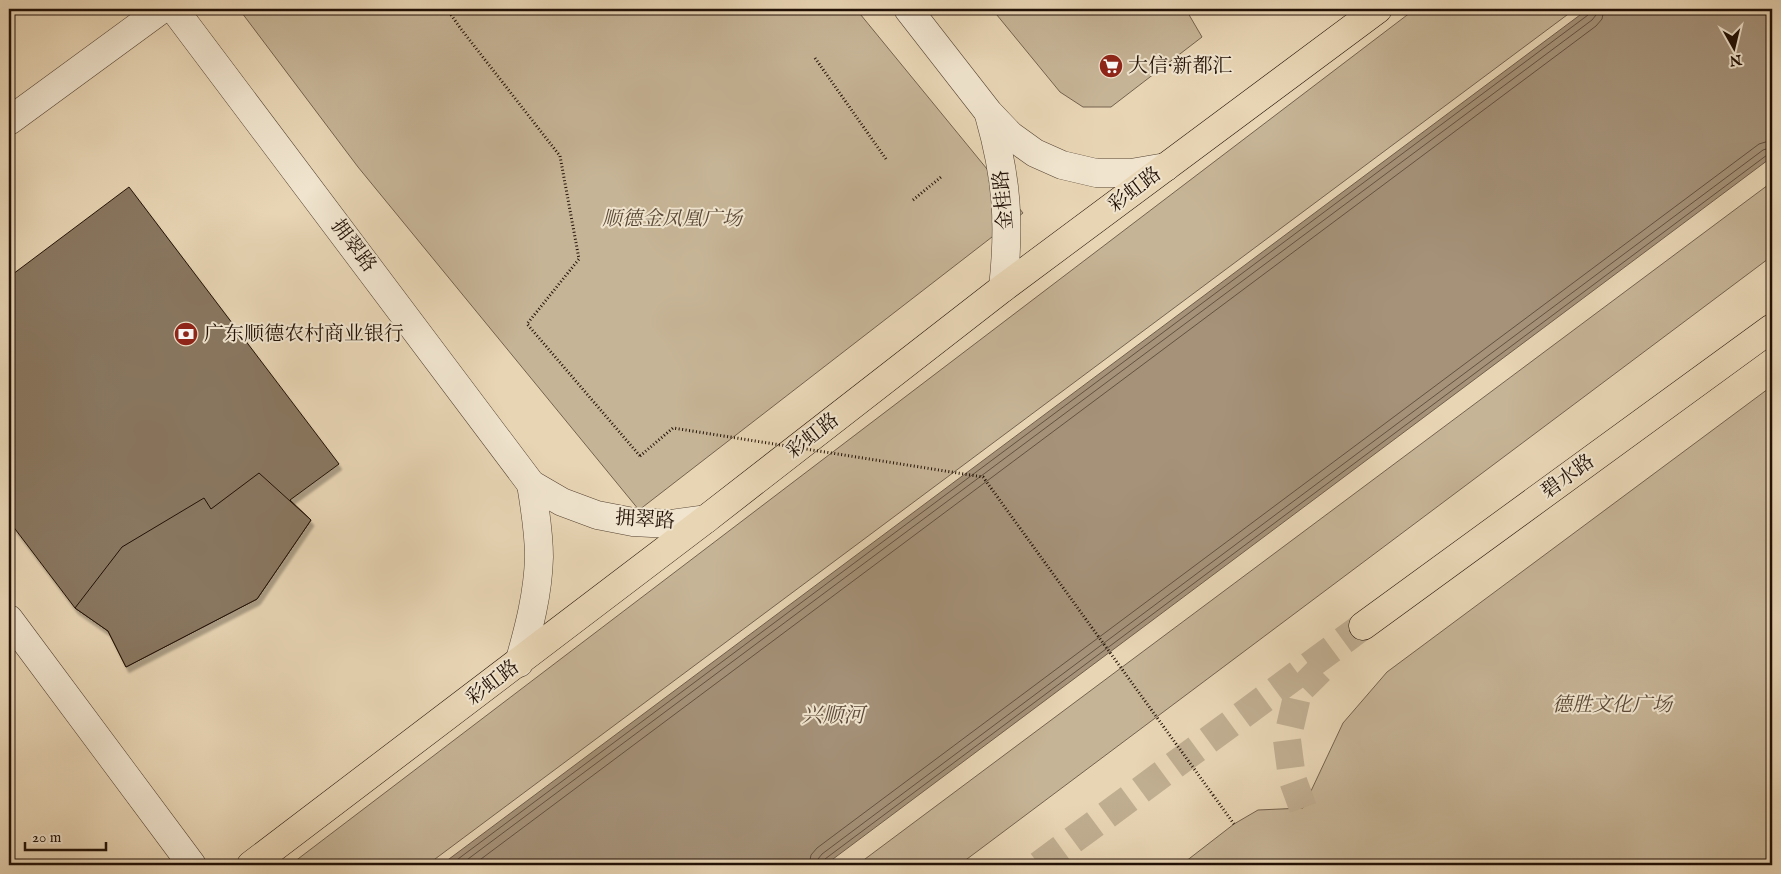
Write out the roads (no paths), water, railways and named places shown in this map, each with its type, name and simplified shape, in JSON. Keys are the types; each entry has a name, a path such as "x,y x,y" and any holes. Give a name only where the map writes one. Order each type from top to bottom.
{"main road":[{"name":"彩虹路","path":"251,865 519,663 1003,288 1378,9"},
{"name":"碧水路","path":"1363,626 1772,328"}],"street":[{"path":"9,121 162,9"},
{"name":"拥翠路","path":"174,9 531,484 562,502 597,515 615,519 670,524 706,519"},
{"name":"金桂路","path":"908,9 989,113 1010,135 1035,153 1062,165 1096,173 1131,173 1166,167"},
{"name":"金桂路","path":"989,113 998,146 1007,212 1007,250 1003,288"},
{"name":"拥翠路","path":"519,663 530,628 535,601 539,556 537,520 531,484"},
{"path":"9,619 192,865"}],"water":[{"name":"兴顺河","path":"1588,9 1772,9 1772,157 825,865 441,865"}],"tunnel":[{"path":"1039,865 1363,626"},
{"path":"1303,808 1292,778 1287,740 1298,692 1320,670"}],"place":[{"name":"大信·新都汇","path":"1111,66"},
{"name":"广东顺德农村商业银行","path":"186,334"}],"park label":[{"name":"顺德金凤凰广场","path":"672,219"},
{"name":"德胜文化广场","path":"1612,705"}]}
